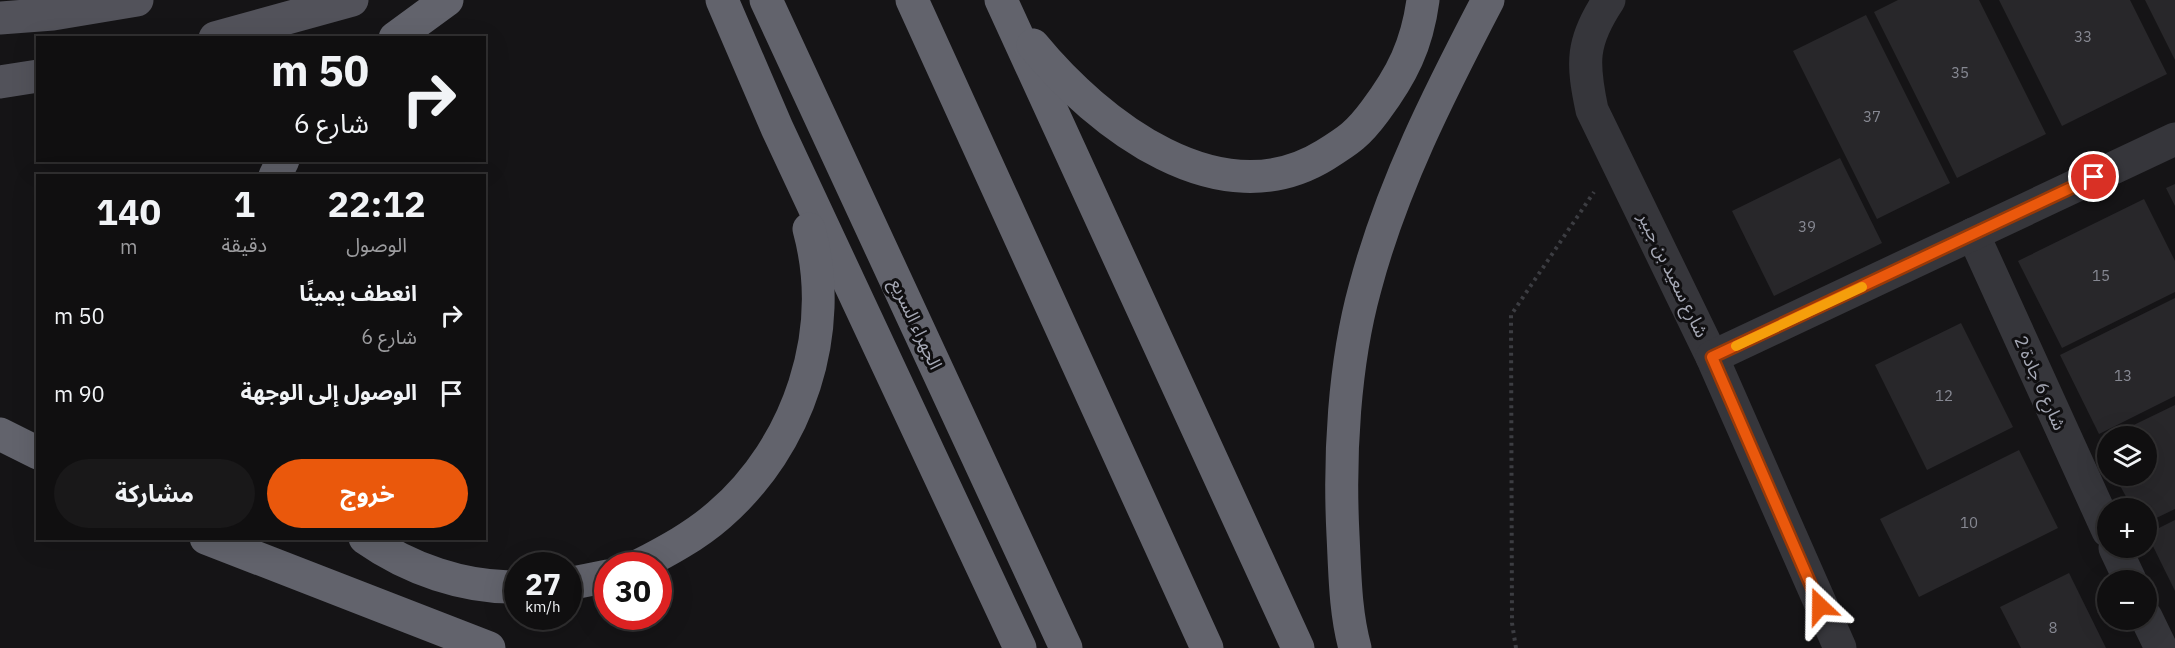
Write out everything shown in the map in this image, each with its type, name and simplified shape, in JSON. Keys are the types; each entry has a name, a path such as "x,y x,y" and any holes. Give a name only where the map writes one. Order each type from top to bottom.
{"highway":[{"path":"398,36 447,0"},
{"path":"722,0 777,128 1020,648"},
{"name":"الجهراء السريع","path":"766,0 1066,648"},
{"path":"912,0 1207,648"},
{"path":"1003,6 1053,69 1119,128 1158,152 1202,170 1263,177 1307,166 1357,135 1396,83 1418,32 1423,0"},
{"path":"1355,648 1347,619 1340,480 1349,378 1364,289 1407,167 1438,95 1488,0"},
{"path":"1003,6 1298,648"},
{"path":"665,552 718,516 746,489 772,458 789,426 802,392 816,327 819,295 818,263 777,128"},
{"path":"0,434 36,452"},
{"path":"210,540 225,548 489,648"},
{"path":"368,540 402,561 429,571 466,583 504,586"}],"main road":[{"path":"0,18 53,14 137,0"},
{"path":"222,36 352,0"},
{"path":"0,82 36,76"}],"street":[{"name":"شارع سعيد بن جبير","path":"1609,0 1598,17 1587,43 1584,72 1592,110 1712,357 1840,648"},
{"path":"1712,357 2175,139"},
{"name":"شارع 6 جادة 2","path":"1973,234 2097,507"},
{"path":"2152,630 2161,648"}],"path":[{"path":"1516,648 1512,623 1511,315 1616,159"}],"building":[{"path":"1898,0 1979,0 2046,134 1957,178 1874,12"},
{"path":"1999,0 2130,0 2167,74 2062,126"},
{"path":"2145,0 2175,0 2175,60"},
{"path":"1866,15 1950,183 1877,219 1793,51"},
{"path":"1840,158 1882,243 1774,296 1732,211"},
{"path":"2175,184 2175,206 2166,188"},
{"path":"2144,199 2175,261 2175,292 2062,348 2018,261"},
{"path":"2175,298 2175,396 2115,426 2097,426 2097,430 2060,355"},
{"path":"1961,323 2013,427 1927,470 1875,365"},
{"path":"2175,405 2175,509 2157,518 2157,498 2127,498 2120,486 2157,486 2157,426 2132,426"},
{"path":"2019,450 2058,528 1919,597 1880,519"},
{"path":"2175,520 2175,591 2157,554 2157,529"},
{"path":"2069,573 2106,648 2021,648 2000,607"}],"slow traffic":[{"path":"1736,346 1862,287"}],"route":[{"path":"1820,606 1712,357 2094,177"}]}
